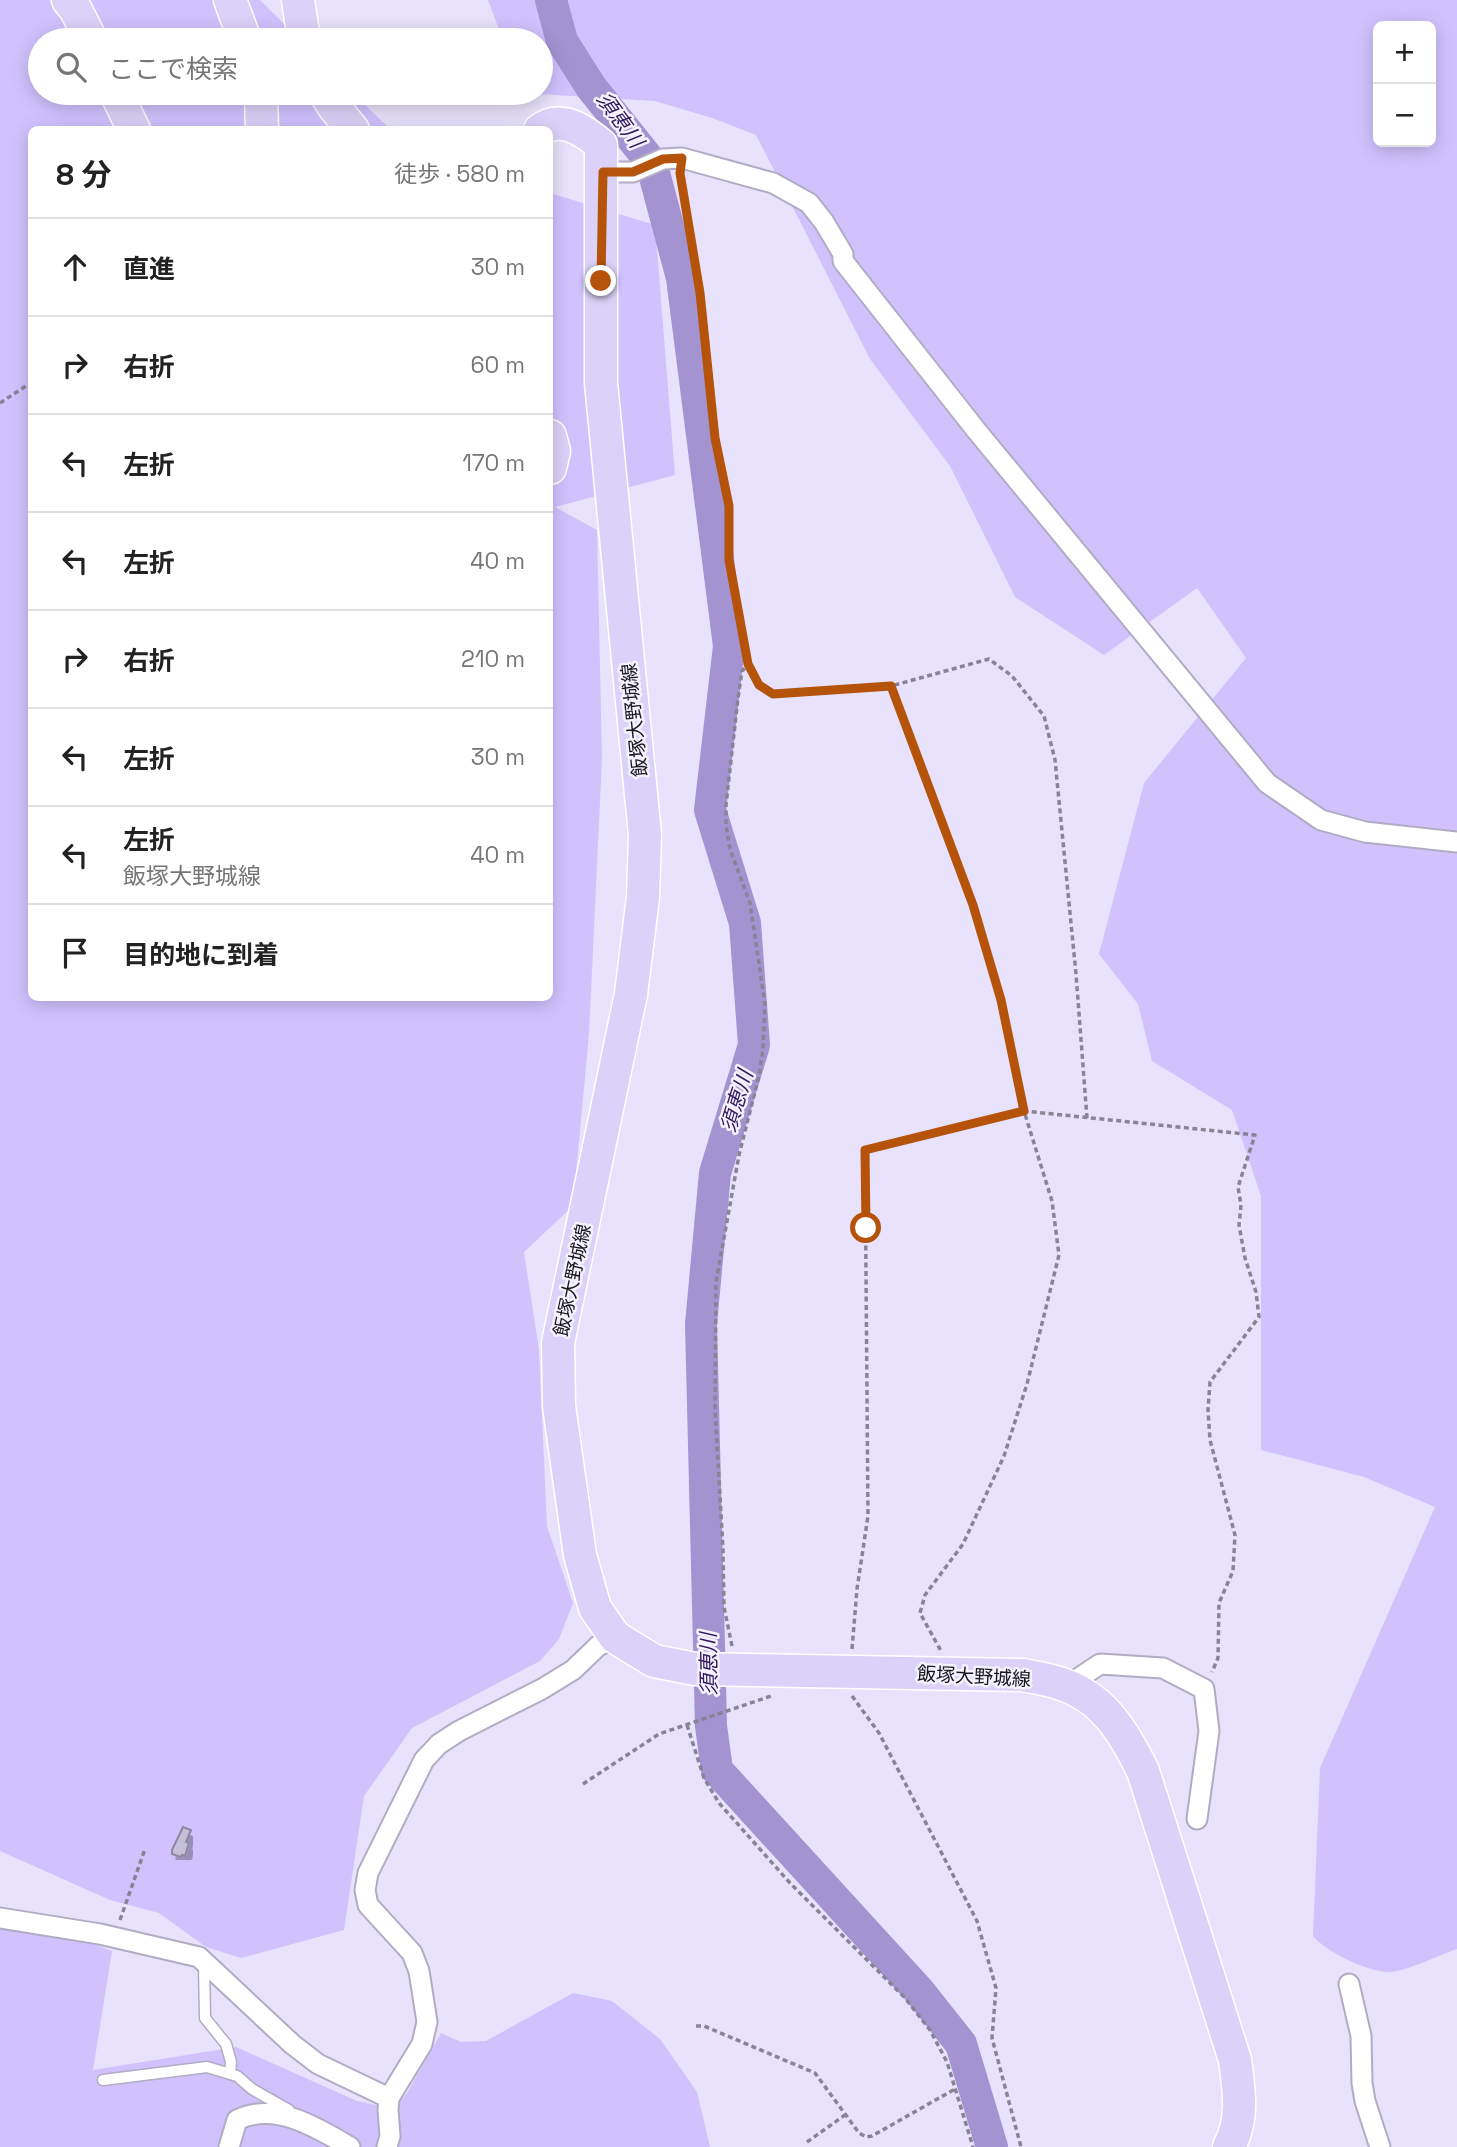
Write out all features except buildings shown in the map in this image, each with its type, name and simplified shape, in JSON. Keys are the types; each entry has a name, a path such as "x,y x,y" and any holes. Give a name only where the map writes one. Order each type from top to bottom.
{"main road":[{"path":"68,0 85,28"},
{"path":"230,0 240,28"},
{"path":"298,0 302,28"},
{"path":"122,105 132,126"},
{"path":"261,105 262,126"},
{"path":"333,105 350,126"},
{"name":"飯塚大野城線","path":"546,126 568,124 582,129 601,145 618,172 601,383 645,835 644,872 631,994 558,1343 559,1406 580,1555 595,1608 615,1637 654,1661 695,1669 1023,1675 1067,1686 1098,1703 1124,1732 1143,1770 1235,2060 1241,2101 1236,2133 1229,2147"}],"street":[{"path":"618,172 673,158 773,183 809,203 824,222 851,272 976,430 1267,783 1321,820 1366,832 1457,842"},
{"path":"387,2147 390,2136 389,2098 422,2044 427,2022 419,1971 412,1953 368,1905 365,1890 368,1873 424,1760 439,1744 458,1731 542,1689 573,1670 598,1646 615,1637"},
{"path":"1067,1686 1100,1664 1163,1668 1204,1689 1209,1731 1197,1819"},
{"path":"0,1918 114,1937 199,1957 292,2044 318,2064 389,2098"},
{"path":"1349,1984 1362,2036 1362,2083 1365,2101 1380,2147"},
{"path":"229,2147 237,2120 250,2114 299,2120 351,2147"}],"lane":[{"path":"205,1962 205,2018 226,2044 231,2062 230,2074"},
{"path":"103,2080 207,2067 237,2076 270,2101 292,2112 299,2120"}],"path":[{"path":"673,158 680,173 700,293 715,438 729,506 729,560 748,664 759,685 773,694 891,686 989,659 1012,676 1044,716 1055,760 1087,1118"},
{"path":"0,403 28,385"},
{"path":"731,1671 724,1606 715,1409 716,1282 734,1182 759,1076 765,1004 750,903 730,849 726,825 738,698 742,671 748,664"},
{"path":"891,686 973,905 1001,1000 1024,1111 1052,1201 1059,1255 1027,1384 1004,1455 963,1544 925,1595 920,1613 954,1674"},
{"path":"1021,2147 992,2038 996,1987 977,1921 878,1733 852,1699 851,1672 857,1589 868,1516 865,1150 1024,1111 1255,1135 1238,1187 1241,1205 1239,1225 1245,1258 1256,1292 1259,1317 1210,1382 1210,1440 1235,1535 1233,1571 1219,1604 1218,1658 1204,1689"},
{"path":"583,1784 659,1734 725,1712"},
{"path":"687,1725 704,1778 719,1803 790,1883 905,1998 930,2030 947,2062 973,2147"},
{"path":"114,1937 145,1849"},
{"path":"696,2026 704,2026 815,2073 859,2133 866,2137 955,2090"},
{"path":"807,2142 845,2115"}],"shaded area":[{"path":"0,0 260,0 288,28 28,28 28,105 365,105 387,126 28,126 28,1001 553,1001 553,194 655,225 675,475 555,507 597,530 602,759 589,1034 573,1206 524,1252 539,1350 547,1526 573,1603 559,1639 540,1661 412,1728 364,1796 344,1930 241,1958 206,1947 159,1913 110,1900 0,1851"},
{"path":"488,0 1457,0 1457,1949 1390,1972 1371,1969 1338,1955 1313,1936 1320,1768 1435,1507 1364,1477 1261,1450 1261,1196 1232,1110 1152,1061 1138,1004 1099,954 1144,783 1246,658 1197,588 1104,655 1015,597 950,466 870,359 756,135 655,101 553,95 553,28 498,28"},
{"path":"0,1906 112,1951 93,2070 236,2047 357,2101 394,2109 407,2093 441,2033 461,2042 486,2041 573,1993 612,2001 660,2039 697,2092 710,2147 0,2147"}],"waterway":[{"name":"須恵川","path":"551,0 562,41 591,87 651,162 682,278 729,646 710,810 745,923 754,1045 715,1173 701,1324 711,1726 717,1770 919,1991 961,2044 992,2147"}],"route":[{"path":"601,281 603,172 633,172 663,159 682,158 680,173 700,293 715,438 729,506 729,560 748,664 759,685 773,694 891,686 973,905 1001,1000 1024,1111 865,1150 866,1228"}]}
